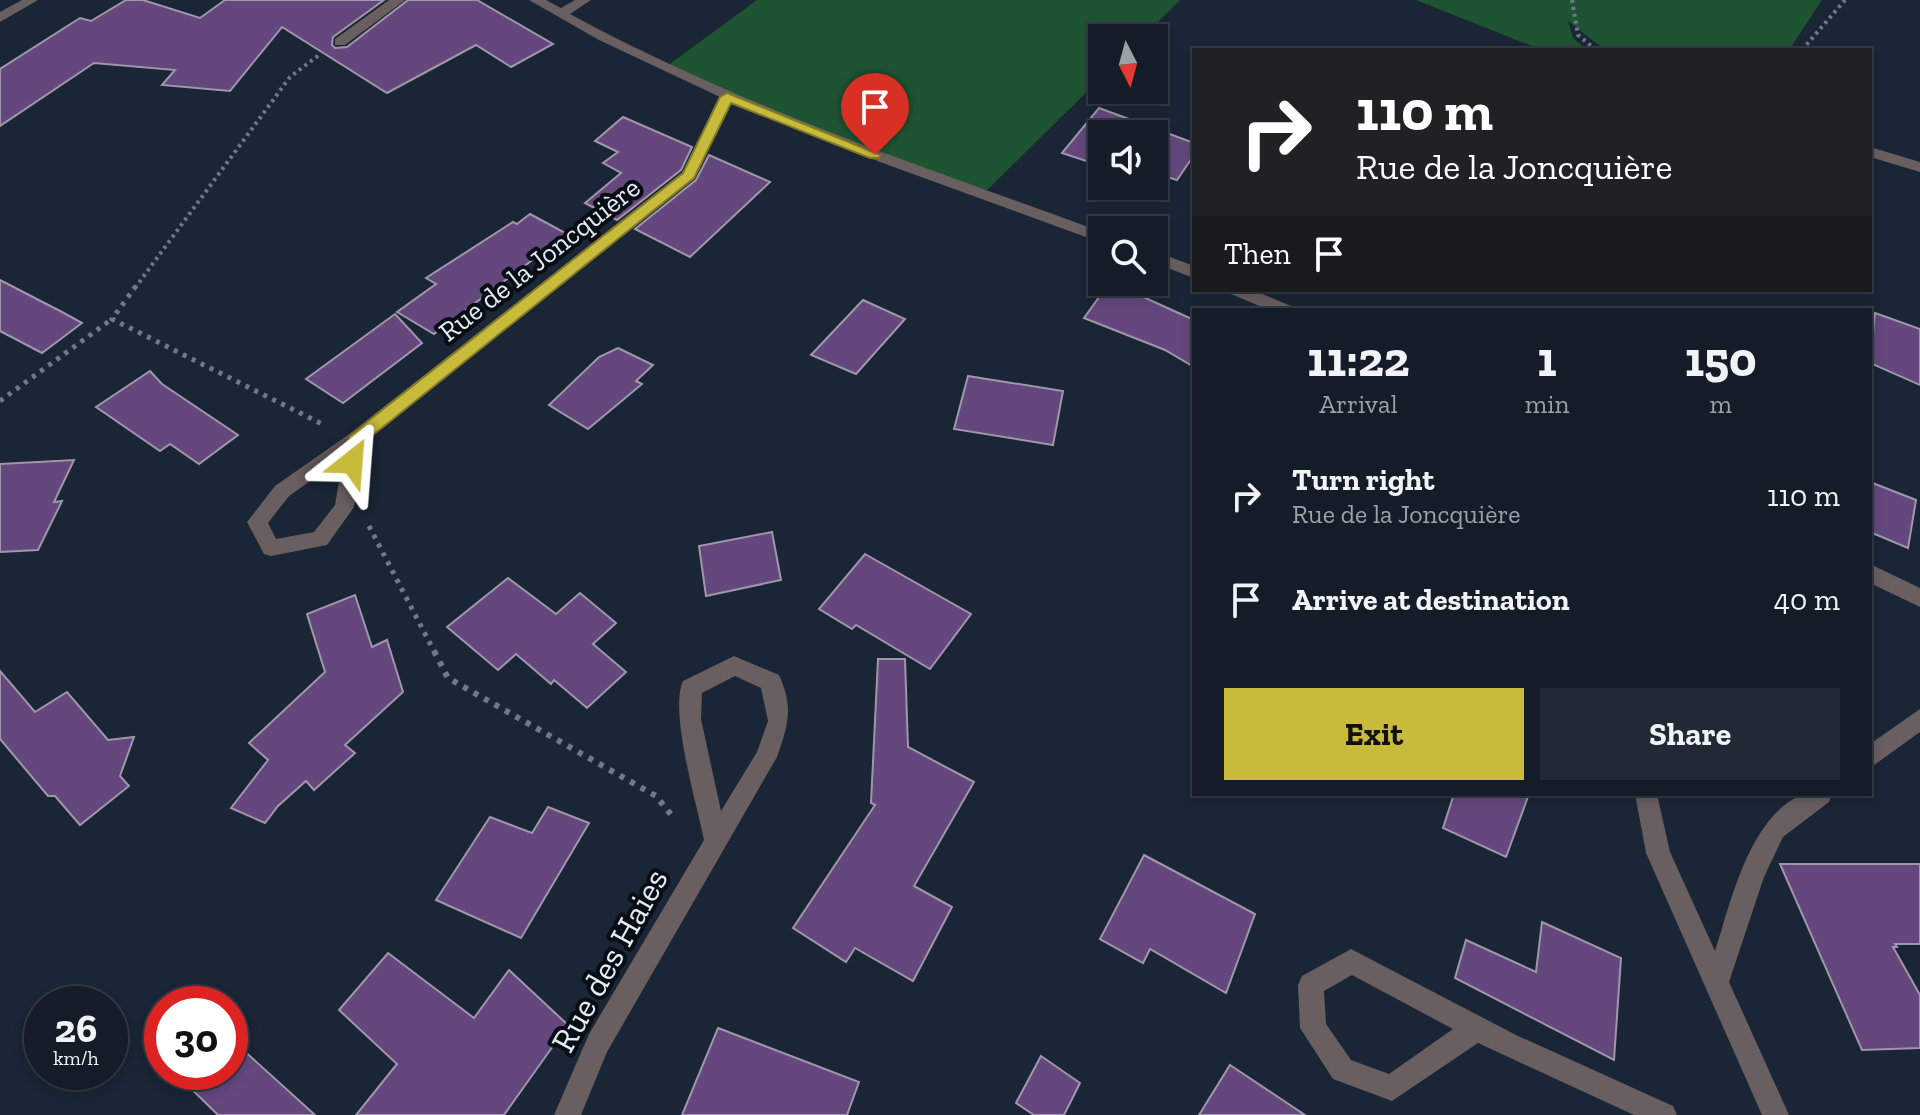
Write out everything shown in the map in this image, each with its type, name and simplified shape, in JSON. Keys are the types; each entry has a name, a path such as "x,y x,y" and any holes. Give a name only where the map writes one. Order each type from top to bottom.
{"street":[{"path":"0,18 31,0"},
{"path":"340,42 398,0"},
{"path":"536,0 663,69 727,97 848,146 1088,233"},
{"path":"560,14 584,0"},
{"name":"Rue de la Joncquière","path":"355,440 344,507 320,539 271,548 257,522 282,491 355,440 689,175 727,97"},
{"path":"1872,153 1920,167"},
{"path":"1168,262 1192,271"},
{"path":"1242,292 1280,308"},
{"path":"1872,574 1920,598"},
{"name":"Rue des Haies","path":"567,1115 598,1043 766,757 779,721 771,682 734,666 691,688 690,719 716,841"},
{"path":"1872,755 1920,719"},
{"path":"1646,796 1658,853 1776,1115"},
{"path":"1717,981 1753,873 1775,829 1818,796"},
{"path":"1477,1028 1392,1088 1342,1070 1313,1028 1311,985 1351,961 1477,1028 1664,1115"}],"path":[{"path":"1572,0 1578,35 1594,48"},
{"path":"1804,48 1845,0"},
{"path":"0,401 112,319 290,77 340,42"},
{"path":"112,319 355,440"},
{"path":"344,507 364,515 448,678 656,796 679,825 716,841"}],"green space":[{"path":"757,0 1180,0 1156,24 1088,24 1088,91 983,194 663,69"},
{"path":"1416,0 1822,0 1790,48 1602,48 1568,21 1573,38 1585,48 1537,48"}],"building":[{"path":"126,0 143,0 200,18 225,0 384,0 333,37 332,45 335,48 347,47 408,0 477,0 553,44 511,67 476,45 387,93 282,27 230,91 162,85 175,70 94,63 0,126 0,69 80,18 91,21"},
{"path":"1099,108 1132,120 1089,120"},
{"path":"623,117 692,147 681,170 617,220 585,203 621,173 603,163 618,152 595,141"},
{"path":"1088,121 1088,162 1062,153"},
{"path":"1168,133 1192,142 1192,158 1177,180 1168,177"},
{"path":"709,155 770,182 690,257 635,229 696,180"},
{"path":"530,214 567,234 434,334 397,312 436,284 426,278"},
{"path":"0,280 82,323 42,353 0,331"},
{"path":"1100,296 1141,296 1192,319 1192,366 1165,350 1084,318"},
{"path":"863,300 905,319 856,374 811,355"},
{"path":"1875,313 1920,329 1920,385 1872,364"},
{"path":"395,314 422,343 343,403 306,379"},
{"path":"618,348 653,365 636,381 642,384 588,429 549,405 599,357"},
{"path":"150,371 162,384 238,435 199,464 170,444 160,451 96,407"},
{"path":"968,376 1063,391 1053,445 954,429"},
{"path":"74,460 54,502 62,501 38,550 0,552 0,464"},
{"path":"1872,483 1916,500 1908,548 1872,533"},
{"path":"772,532 781,580 706,596 699,546"},
{"path":"865,554 971,614 930,669 856,625 852,629 819,609"},
{"path":"508,578 556,614 580,593 616,623 593,644 626,672 587,708 554,680 551,684 516,654 498,670 447,627"},
{"path":"355,595 372,647 387,640 403,692 345,745 355,753 314,790 306,781 278,806 265,823 231,808 268,760 249,743 325,672 307,614"},
{"path":"878,659 905,659 908,747 974,782 914,886 952,907 913,981 855,948 846,962 793,928 875,805 871,803"},
{"path":"0,671 35,712 67,692 108,740 134,737 120,776 129,786 80,825 55,796 48,796 0,739"},
{"path":"1453,796 1528,796 1506,857 1443,828"},
{"path":"548,807 589,823 521,938 436,900 490,817 532,833"},
{"path":"1144,855 1255,914 1226,993 1150,949 1143,963 1100,939"},
{"path":"1780,864 1920,864 1920,944 1895,944 1897,947 1893,947 1920,995 1920,1048 1862,1050"},
{"path":"1542,922 1621,958 1614,1060 1455,978 1466,940 1536,972"},
{"path":"388,953 474,1018 509,970 568,1025 504,1115 356,1115 397,1064 339,1010"},
{"path":"718,1028 859,1082 847,1115 682,1115"},
{"path":"248,1054 315,1115 218,1115 192,1090 248,1090"},
{"path":"1041,1056 1080,1083 1064,1115 1034,1115 1016,1103"},
{"path":"1230,1065 1305,1115 1199,1115"}],"route":[{"path":"352,462 355,440 689,175 727,97 875,155"}]}
